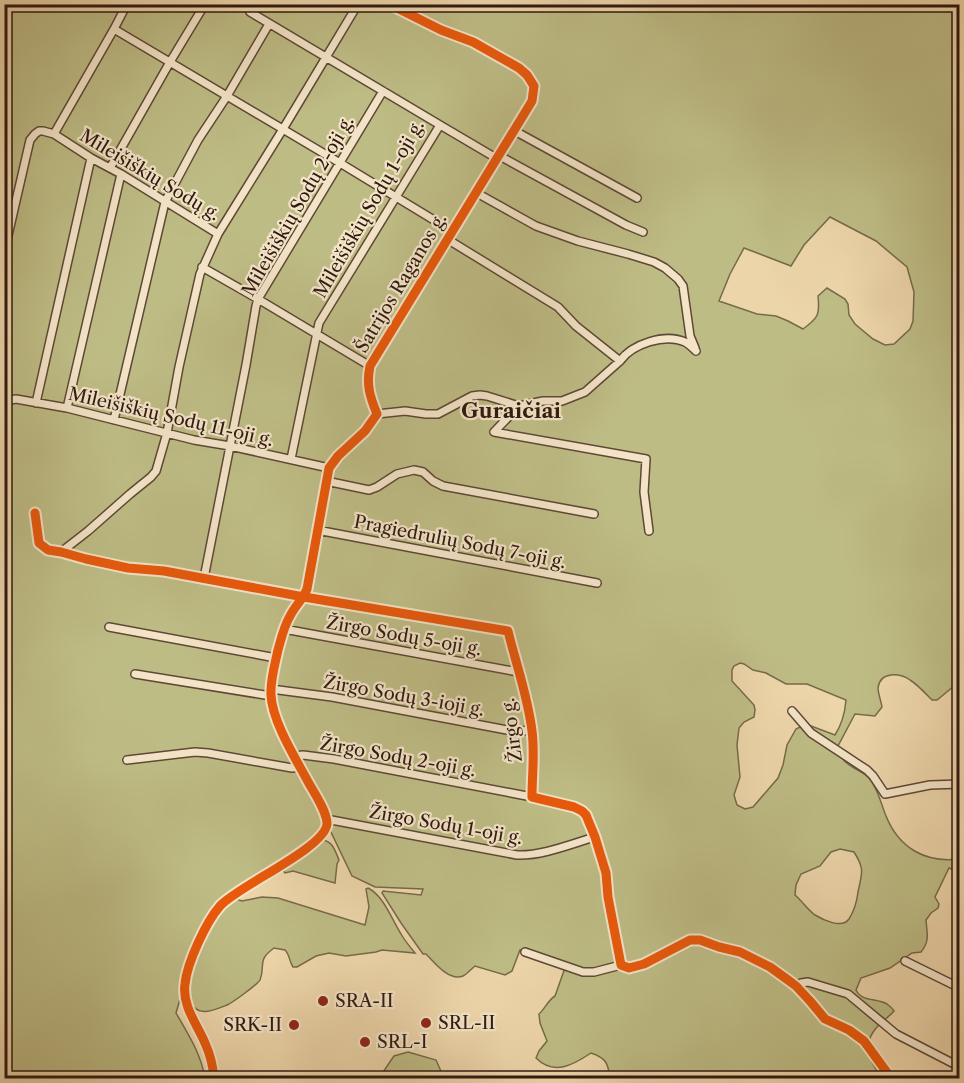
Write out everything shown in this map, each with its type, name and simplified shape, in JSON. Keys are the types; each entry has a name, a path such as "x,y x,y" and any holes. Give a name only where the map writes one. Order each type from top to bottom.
{"street":[{"path":"54,134 127,4"},
{"path":"110,168 205,4"},
{"name":"Mileišiškių Sodų 1-oji g.","path":"254,4 250,12 440,125 319,323 291,459"},
{"name":"Mileišiškių Sodų g.","path":"4,253 30,140 43,130 54,134 218,234 358,4"},
{"name":"Šatrijos Raganos g.","path":"377,414 367,379 370,366 532,101 534,86 519,68 474,42 441,30 388,4"},
{"path":"114,420 165,202 198,140 269,24"},
{"path":"114,29 452,231"},
{"name":"Mileišiškių Sodų 2-oji g.","path":"230,446 258,299 383,91"},
{"path":"440,125 643,232"},
{"path":"513,130 637,198"},
{"path":"36,403 91,158"},
{"path":"67,408 120,174"},
{"path":"214,1078 206,1045 189,1010 185,993 186,975 196,949 212,916 220,906 232,895 300,853 323,833 327,824 323,809 277,720 271,693 276,658 284,629 290,615 307,590 329,468 338,456 365,431 377,414 405,411 438,414 472,396 480,395 519,406 543,401 562,401 585,392 624,355 642,345 657,340 680,340 696,351 690,336 683,286 665,268 654,262 578,242 536,226 475,192"},
{"path":"61,552 151,477 159,465 202,267 218,234"},
{"path":"447,239 558,307 576,326 620,361"},
{"path":"202,267 370,366"},
{"name":"Mileišiškių Sodų 11-oji g.","path":"4,400 16,399 67,408 167,433 329,468"},
{"path":"519,406 494,432 646,459 644,492 649,531"},
{"path":"204,578 230,446"},
{"path":"326,481 369,490 398,474 419,470 443,486 594,514"},
{"name":"Žirgo g.","path":"35,513 39,543 48,550 128,568 164,571 508,631 525,694 532,731 532,797"},
{"name":"Pragiedrulių Sodų 7-oji g.","path":"317,530 597,583"},
{"path":"110,627 276,658"},
{"name":"Žirgo Sodų 5-oji g.","path":"284,629 518,672"},
{"name":"Žirgo Sodų 3-ioji g.","path":"135,674 271,693 332,697 507,730 532,731"},
{"path":"792,711 811,733 867,770 885,794 930,785 960,784"},
{"path":"127,760 202,752 292,768 300,767"},
{"name":"Žirgo Sodų 2-oji g.","path":"294,756 334,759 532,797"},
{"path":"532,797 561,803 582,811 586,815 606,873 608,897 621,965"},
{"name":"Žirgo Sodų 1-oji g.","path":"326,819 517,855 537,854 595,837"},
{"path":"525,952 583,972 594,972 621,965 629,968 644,964 690,940 700,940 740,952 770,967 796,986 825,1018 849,1030 864,1041 891,1078"},
{"path":"905,960 960,988"},
{"path":"796,986 808,982 848,994 899,1036 960,1067"}],"shaded area":[{"path":"5,5 959,5 959,682 937,700 932,700 916,684 906,678 896,675 886,676 878,688 882,707 875,716 855,714 838,746 843,759 872,782 891,827 906,845 924,856 947,860 959,859 959,872 949,868 935,897 939,904 938,908 926,920 927,941 921,952 912,953 890,968 861,978 856,990 866,998 887,1004 894,1011 877,1027 869,1041 871,1059 882,1078 722,1078 717,1075 707,1078 610,1078 605,1062 591,1053 564,1067 543,1063 536,1058 547,1041 539,1014 555,996 566,965 520,950 512,971 505,975 475,966 463,976 447,974 426,954 423,954 382,893 383,891 421,895 423,889 375,887 352,876 328,826 295,852 231,891 213,910 187,963 176,1013 197,1052 205,1078 5,1078","holes":["830,217 876,241 907,267 914,292 913,321 910,329 894,344 885,345 873,339 855,324 849,315 845,299 827,288 818,296 817,316 803,329 776,316 757,314 719,301 744,248 791,266 804,245","744,664 786,684 807,684 846,700 843,718 835,735 806,724 796,729 787,745 778,778 753,807 745,809 737,805 734,795 740,777 737,745 739,728 744,722 754,717 755,710 754,705 732,681 734,666","840,849 854,852 861,867 855,906 849,919 842,923 827,921 815,915 795,895 801,874 820,866 831,852"]},
{"path":"322,840 331,844 339,860 335,883 293,871 285,873 282,869"},
{"path":"368,888 383,902 415,953 382,950 346,956 329,953 316,956 293,967 285,950 274,948 263,960 260,980 245,993 227,1005 212,1010 202,1011 194,1007 188,990 196,960 214,922 233,898 242,901 262,897 278,898 365,925 369,907 366,889"},
{"path":"408,1052 436,1060 444,1078 379,1078 394,1056"}],"cycle path":[{"path":"214,1078 208,1052 191,1015 185,992 189,965 198,943 220,906 312,844 323,834 327,824 322,806 279,726 272,705 271,690 284,628 307,589 329,468 338,456 365,431 377,414 369,391 370,366 532,101 534,86 519,68 473,42 441,30 389,4"},
{"path":"35,513 39,543 48,550 128,568 164,571 508,631 525,693 532,731 532,797 574,807 586,815 606,873 608,897 621,965 629,968 644,964 690,940 700,940 740,952 770,967 796,986 825,1019 849,1030 864,1041 891,1078"}],"place":[{"name":"SRA-II","path":"323,1001"},
{"name":"SRL-II","path":"426,1023"},
{"name":"SRK-II","path":"294,1025"},
{"name":"SRL-I","path":"365,1042"}],"district":[{"name":"Guraičiai","path":"511,411"}]}
